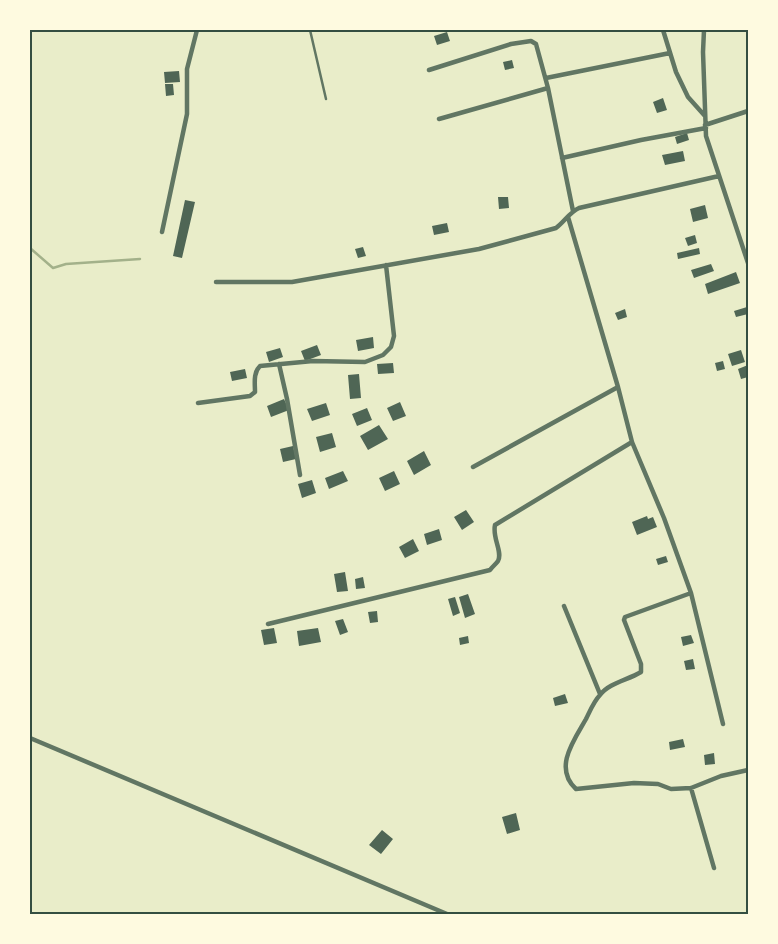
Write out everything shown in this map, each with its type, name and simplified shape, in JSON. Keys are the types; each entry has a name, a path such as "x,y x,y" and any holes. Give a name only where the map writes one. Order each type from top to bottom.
{"street":[{"path":"162,232 187,114 188,69 197,30"},
{"path":"662,30 676,72 688,97 705,116"},
{"path":"704,30 706,136 748,264"},
{"path":"429,70 511,44 531,41 536,44 546,78 573,211"},
{"path":"546,78 670,53"},
{"path":"439,119 548,88"},
{"path":"562,158 705,127 748,111"},
{"path":"216,282 292,282 479,249 556,228 573,211 579,208 719,176"},
{"path":"568,217 618,387 632,442 664,518 691,593 724,724"},
{"path":"198,403 250,396 255,392 254,377 260,366 313,362 365,362 383,355 391,347 394,336 386,265"},
{"path":"279,364 287,398 300,475"},
{"path":"473,467 618,387"},
{"path":"268,624 490,570 498,561 500,554 494,533 495,525 632,442"},
{"path":"691,593 625,617 624,620 642,668 641,672 600,694 569,748 565,765 571,784 576,789 634,783 658,784 671,789 692,788 721,776 748,770"},
{"path":"564,606 600,694"},
{"path":"30,738 446,914"},
{"path":"692,788 714,868"}],"lane":[{"path":"310,30 326,99"}],"building":[{"path":"447,32 450,41 437,45 434,36"},
{"path":"512,60 514,68 505,70 503,62"},
{"path":"179,71 180,82 165,83 164,72"},
{"path":"165,84 173,84 174,95 166,96"},
{"path":"663,98 667,110 657,113 653,102"},
{"path":"687,133 689,140 677,144 675,137"},
{"path":"683,151 685,161 665,165 662,155"},
{"path":"498,197 508,197 509,208 499,209"},
{"path":"185,200 195,202 182,258 173,256"},
{"path":"705,205 708,218 693,222 690,209"},
{"path":"447,223 449,232 434,235 432,226"},
{"path":"695,235 697,243 688,246 685,238"},
{"path":"363,247 366,256 358,258 355,249"},
{"path":"699,248 700,254 678,259 677,253"},
{"path":"711,264 714,271 694,278 691,270"},
{"path":"736,272 740,283 708,294 705,284"},
{"path":"747,307 748,314 736,317 734,311"},
{"path":"625,309 627,317 618,320 615,313"},
{"path":"373,337 374,348 358,351 356,340"},
{"path":"317,345 321,355 305,361 301,351"},
{"path":"280,348 283,357 269,362 266,352"},
{"path":"741,350 745,362 732,366 728,354"},
{"path":"723,361 725,369 717,371 715,363"},
{"path":"393,363 394,373 378,374 377,364"},
{"path":"748,365 748,377 741,379 738,369"},
{"path":"245,369 247,378 232,381 230,372"},
{"path":"359,374 361,398 350,399 348,375"},
{"path":"284,399 289,410 271,417 267,406"},
{"path":"400,402 406,416 393,421 387,408"},
{"path":"326,403 330,415 312,421 307,409"},
{"path":"367,408 372,420 357,426 352,414"},
{"path":"379,425 388,439 368,450 360,436"},
{"path":"332,433 336,447 320,452 316,437"},
{"path":"293,446 296,459 283,462 280,449"},
{"path":"424,451 431,465 414,475 407,461"},
{"path":"343,471 348,481 329,489 325,478"},
{"path":"394,471 400,484 385,491 379,478"},
{"path":"312,480 316,493 302,498 298,484"},
{"path":"466,510 474,522 462,530 454,517"},
{"path":"647,516 648,519 653,517 657,527 637,535 632,522"},
{"path":"439,529 442,540 427,545 424,534"},
{"path":"413,539 419,551 405,558 399,547"},
{"path":"666,556 668,562 658,565 656,559"},
{"path":"345,572 348,591 337,592 334,574"},
{"path":"363,577 365,588 356,589 355,579"},
{"path":"468,594 475,614 465,618 459,597"},
{"path":"455,597 460,613 453,616 448,599"},
{"path":"377,611 378,622 370,623 368,612"},
{"path":"343,619 348,632 340,635 335,621"},
{"path":"274,628 277,643 264,645 261,630"},
{"path":"318,628 321,642 299,646 297,631"},
{"path":"691,635 694,643 683,646 681,637"},
{"path":"468,636 469,643 460,645 459,638"},
{"path":"693,659 695,669 686,670 684,661"},
{"path":"565,694 568,703 555,706 553,698"},
{"path":"683,739 685,747 670,750 669,742"},
{"path":"714,753 715,764 705,765 704,755"},
{"path":"516,813 520,830 507,834 502,817"},
{"path":"382,830 393,839 381,854 369,845"}],"waterway":[{"path":"30,248 53,268 66,264 140,259"}]}
